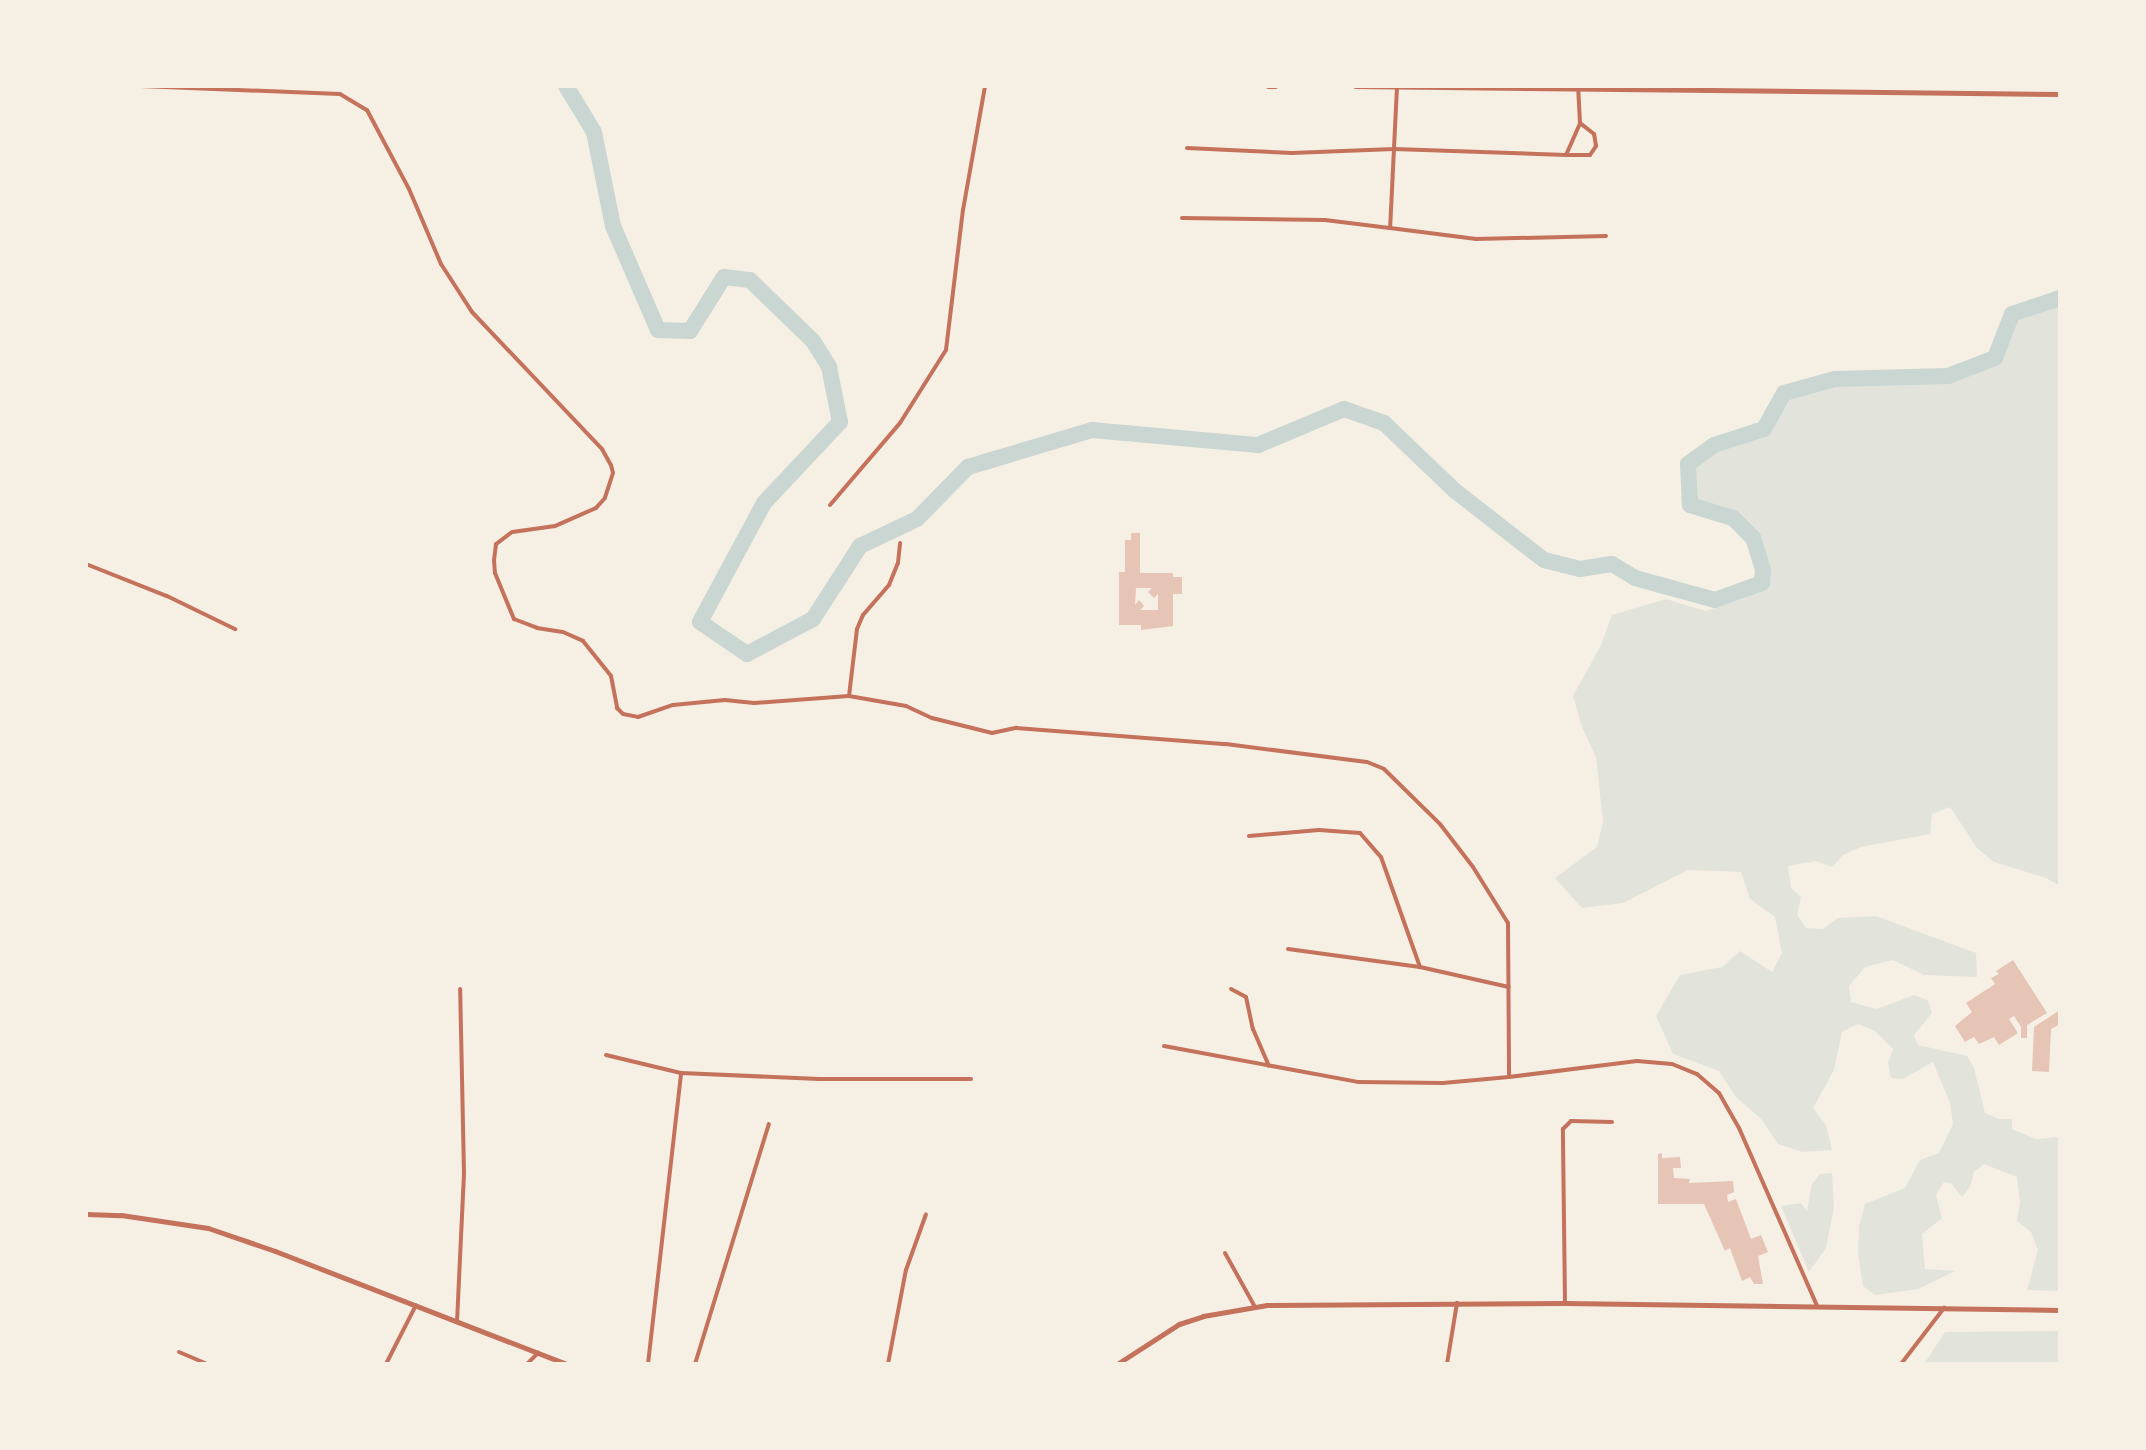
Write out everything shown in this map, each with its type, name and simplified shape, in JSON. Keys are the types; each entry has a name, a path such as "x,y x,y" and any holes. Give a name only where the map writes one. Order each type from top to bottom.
{"street":[{"path":"140,86 340,94 367,110 409,189 441,264 472,312 602,449 611,465 613,473 605,498 596,508 555,526 512,532 496,544 494,560 495,573 514,619 537,628 563,632 583,641 611,676 617,708 623,714 638,717 673,705 725,700 754,703 849,696 906,706 932,718 992,733 1016,728 1251,746 1298,756 1367,762 1384,769 1440,824 1508,923 1509,1077"},
{"path":"830,505 900,423 946,350 963,210 985,86"},
{"path":"1268,86 1275,86"},
{"path":"1355,86 2060,94"},
{"path":"1390,228 1397,87"},
{"path":"1566,155 1580,123 1578,90"},
{"path":"1187,148 1292,153 1394,149 1590,155 1596,146 1594,134 1580,123"},
{"path":"1182,218 1325,220 1476,239 1606,236"},
{"path":"849,696 857,629 863,615 889,585 898,563 900,543"},
{"path":"86,564 167,596 235,629"},
{"path":"1249,836 1319,830 1360,833 1381,857 1420,967"},
{"path":"1288,949 1420,967 1509,987"},
{"path":"457,1322 464,1173 460,989"},
{"path":"1231,989 1246,997 1253,1029 1270,1067"},
{"path":"1164,1046 1189,1048 1270,1067 1358,1082 1399,1085 1509,1077 1637,1061 1672,1064 1697,1074 1719,1093 1739,1128 1818,1308"},
{"path":"606,1055 681,1073 819,1079 971,1079"},
{"path":"648,1364 681,1073"},
{"path":"1565,1303 1563,1129 1571,1121 1612,1122"},
{"path":"695,1364 769,1124"},
{"path":"86,1214 121,1215 208,1228 567,1364"},
{"path":"888,1364 906,1270 926,1214"},
{"path":"1225,1253 1255,1307"},
{"path":"1447,1364 1457,1303"},
{"path":"1117,1364 1179,1324 1203,1316 1255,1307 1565,1303 2060,1310"},
{"path":"386,1364 416,1305"},
{"path":"1901,1364 1944,1308"},
{"path":"179,1352 207,1364"},
{"path":"527,1364 538,1353"}],"shaded area":[{"path":"2060,298 2060,886 2046,878 1994,862 1977,848 1950,807 1932,814 1930,834 1861,847 1843,855 1832,867 1816,861 1788,866 1791,888 1801,897 1797,915 1806,928 1823,929 1838,918 1876,916 1976,953 1977,977 1924,975 1893,960 1865,967 1849,986 1851,1002 1877,1009 1914,995 1928,1000 1932,1013 1914,1035 1918,1045 1967,1056 1974,1068 1985,1113 1999,1119 2012,1119 2012,1129 2036,1139 2060,1137 2060,1291 2027,1290 2038,1250 2031,1232 2017,1221 2020,1202 2017,1177 1984,1164 1974,1172 1970,1187 1962,1197 1951,1183 1944,1182 1936,1195 1942,1218 1922,1234 1925,1269 1955,1271 1918,1289 1875,1295 1863,1286 1858,1254 1859,1226 1865,1204 1905,1188 1920,1160 1939,1153 1953,1124 1950,1103 1933,1062 1903,1079 1891,1078 1888,1063 1893,1049 1875,1031 1858,1024 1842,1032 1834,1070 1813,1108 1826,1125 1832,1150 1803,1152 1778,1144 1762,1120 1735,1096 1719,1071 1673,1054 1656,1016 1680,975 1722,967 1740,951 1772,972 1782,953 1775,917 1750,899 1741,872 1688,870 1623,903 1582,908 1555,878 1597,847 1603,822 1596,757 1582,727 1573,696 1601,645 1612,615 1666,599 1706,611 1745,598 1762,583 1763,570 1753,538 1733,518 1690,505 1688,464 1714,445 1764,429 1784,393 1835,379 1948,376 1995,358 2012,314"},
{"path":"1832,1173 1834,1207 1826,1248 1809,1272 1781,1206 1801,1203 1807,1211 1812,1184 1820,1174"},
{"path":"2060,1331 2060,1364 1924,1364 1945,1332"}],"building":[{"path":"1131,533 1140,533 1140,573 1173,573 1173,577 1182,577 1182,594 1173,594 1173,626 1141,630 1141,625 1119,625 1119,572 1125,572 1125,540 1131,540","holes":["1136,588 1152,588 1148,592 1154,598 1158,594 1158,610 1140,610 1144,606 1139,600 1135,605"]},
{"path":"2013,960 2047,1013 2027,1025 2027,1038 2021,1038 2021,1027 2014,1016 2009,1019 2018,1033 1999,1045 1994,1037 1979,1044 1974,1037 1965,1042 1955,1026 1972,1012 1966,1003 1995,984 1991,978 1999,974 1996,971"},
{"path":"2060,1010 2060,1024 2051,1029 2049,1072 2032,1071 2034,1027"},
{"path":"1662,1153 1662,1158 1680,1157 1681,1168 1673,1168 1674,1178 1690,1179 1689,1183 1733,1181 1734,1192 1727,1195 1728,1202 1736,1199 1751,1239 1761,1235 1768,1252 1758,1256 1763,1284 1754,1284 1750,1277 1742,1281 1730,1248 1725,1251 1704,1204 1658,1204 1658,1154"}],"waterway":[{"path":"566,86 594,132 613,226 658,330 690,331 724,277 750,280 813,341 829,367 840,422 764,503 700,622 747,654 813,619 860,546 917,519 968,467 1092,430 1258,445 1344,409 1384,423 1454,490 1544,560 1580,569 1612,564 1635,578 1715,600 1762,583 1763,570 1753,538 1733,518 1690,505 1688,464 1714,445 1764,429 1784,393 1835,379 1948,376 1995,358 2012,314 2060,298"}]}
